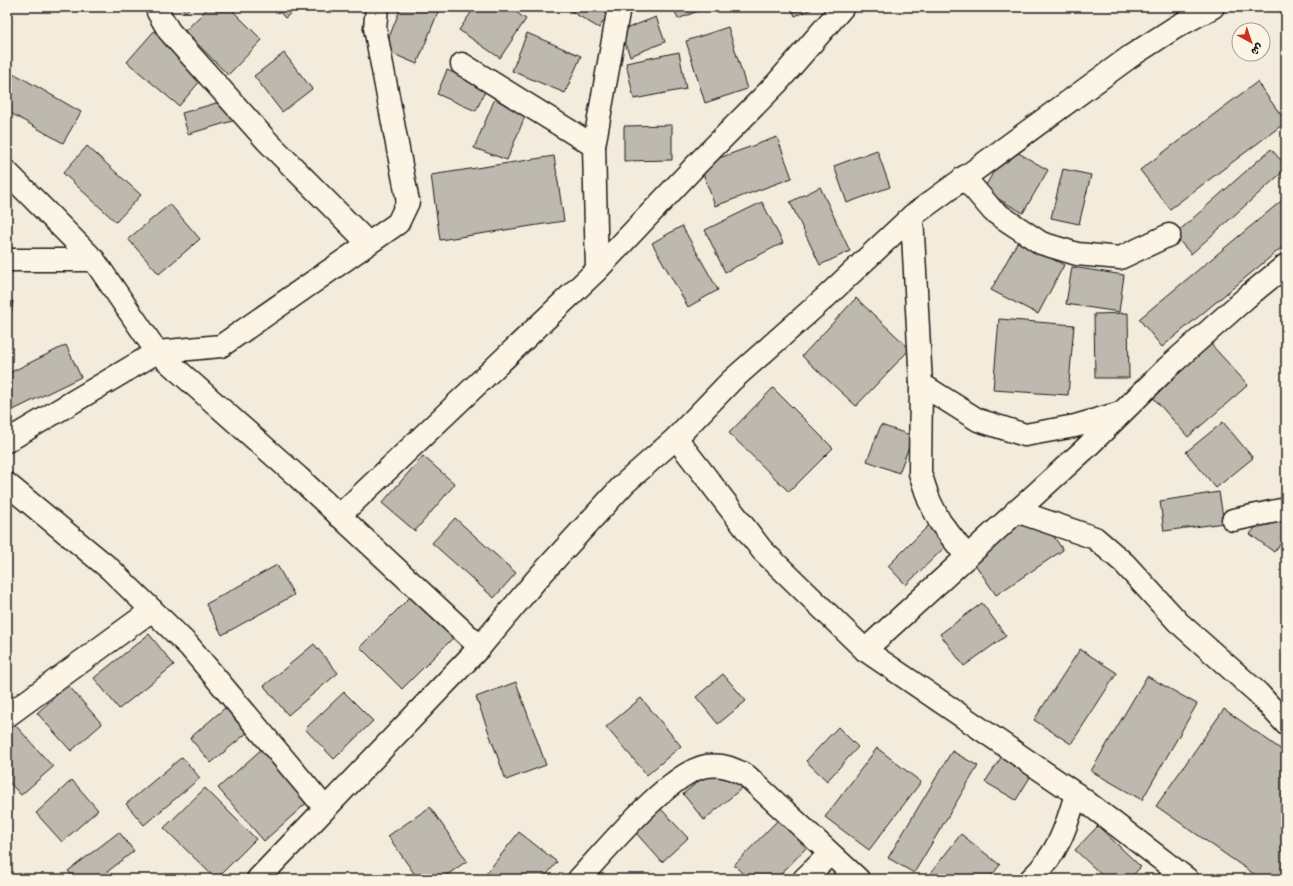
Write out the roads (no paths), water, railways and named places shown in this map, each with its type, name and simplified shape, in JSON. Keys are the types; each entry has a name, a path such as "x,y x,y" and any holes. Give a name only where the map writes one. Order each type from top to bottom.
{"street":[{"path":"158,7 158,12 169,31 267,141 368,243"},
{"path":"7,441 157,352 221,346 398,223 408,202 375,28 377,7"},
{"path":"597,270 594,146 619,7"},
{"path":"339,516 597,270 698,162 777,83 843,7"},
{"path":"258,879 480,647 536,580 624,484 676,438 731,381 912,216 1131,56 1176,27 1213,7"},
{"path":"462,64 594,146"},
{"path":"7,172 94,260 157,352 298,477 480,647"},
{"path":"964,177 993,210 1017,227 1041,243 1077,254 1120,258 1169,235"},
{"path":"912,216 921,384 920,473 929,500 940,522 967,556"},
{"path":"7,260 94,260"},
{"path":"865,650 1125,411 1166,368 1246,297 1286,265"},
{"path":"921,384 978,420 1025,435 1075,426 1125,411"},
{"path":"676,438 762,550 865,650 1076,794 1187,879"},
{"path":"7,484 110,569 189,646 325,808"},
{"path":"1233,520 1286,509"},
{"path":"1016,511 1095,538 1124,563 1178,622 1258,693 1286,724"},
{"path":"7,716 152,610"},
{"path":"579,879 636,816 687,773 706,766 727,766 747,776 858,879"},
{"path":"1031,879 1045,866 1065,830 1076,794"},
{"path":"804,879 830,854"}]}
